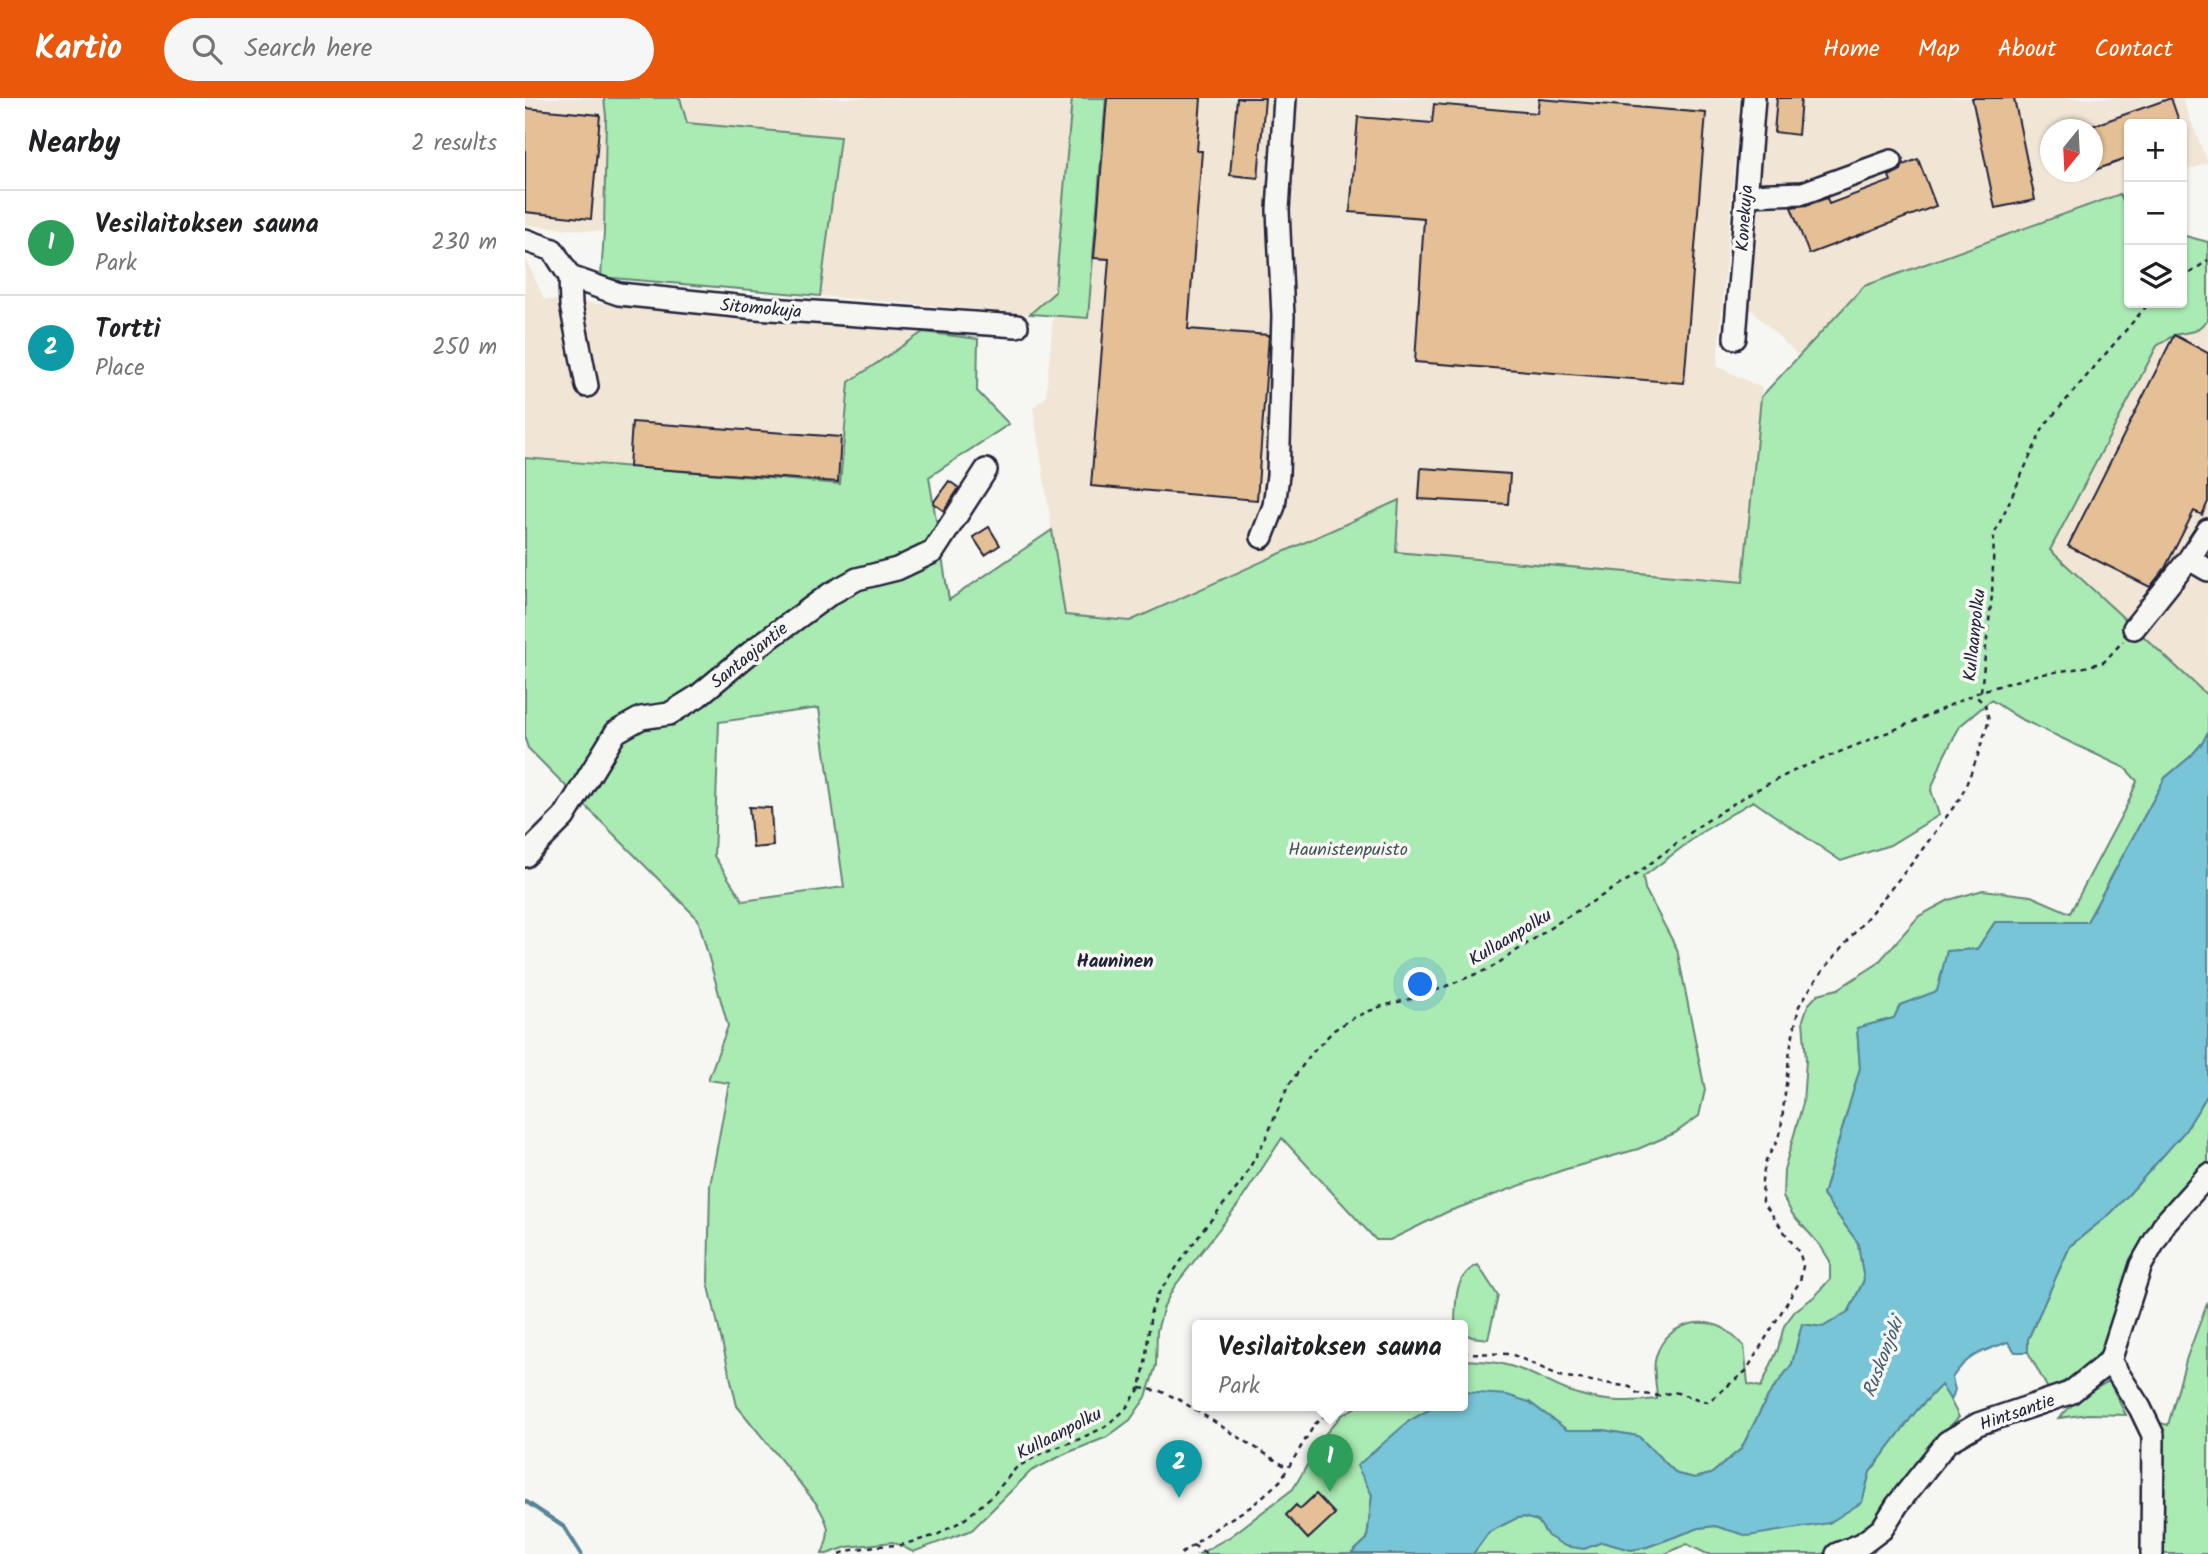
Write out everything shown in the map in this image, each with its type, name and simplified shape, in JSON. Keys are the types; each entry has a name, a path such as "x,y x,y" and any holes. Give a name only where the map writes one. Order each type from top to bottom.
{"street":[{"path":"1262,537 1273,506 1278,475 1283,316 1278,210 1285,98"},
{"name":"Konekuja","path":"1735,338 1754,98"},
{"path":"1746,195 1803,193 1891,161"},
{"path":"525,240 553,250 569,277 571,304 587,386"},
{"name":"Sitomokuja","path":"569,277 619,294 756,308 1017,326"},
{"name":"Santaojantie","path":"525,856 564,817 616,732 641,718 669,714 698,696 756,648 830,594 857,579 897,569 933,551 986,470"},
{"path":"2134,628 2189,559 2208,530"},
{"path":"2189,559 2208,570"},
{"path":"2152,1554 2150,1529 2153,1435 2140,1408 2110,1362 2141,1265 2165,1223 2208,1175"},
{"name":"Hintsantie","path":"1837,1554 1862,1544 1882,1529 1904,1496 1947,1443 1978,1424 2070,1393 2110,1362"}],"path":[{"path":"2187,275 2208,260"},
{"name":"Kullaanpolku","path":"840,1554 866,1548 901,1545 937,1535 965,1519 993,1494 1016,1468 1042,1452 1103,1428 1124,1410 1140,1388 1151,1311 1158,1294 1202,1231 1241,1183 1266,1138 1288,1086 1311,1054 1334,1030 1355,1017 1382,1006 1422,996 1491,968 1634,876 1699,826 1751,793 1798,769 1981,691 1994,535 2044,426 2145,308"},
{"path":"1981,691 2036,675 2104,662 2134,628"},
{"path":"1468,1353 1511,1354 1560,1376 1630,1387 1637,1393 1658,1396 1674,1392 1708,1402 1746,1371 1800,1281 1804,1266 1800,1254 1763,1202 1762,1180 1766,1160 1781,1129 1790,1049 1799,1006 1818,978 1913,862 1961,797 1989,720 1985,705 1975,694"},
{"path":"1140,1388 1160,1391 1192,1408"},
{"path":"1197,1411 1288,1468"},
{"path":"1181,1554 1220,1525 1252,1506 1280,1481 1315,1424 1330,1411"},
{"path":"1193,1545 1207,1554"}],"shaded area":[{"path":"525,98 1072,98 1055,292 1030,314 601,277 604,232 525,225"},
{"path":"1106,98 1740,98 1717,366 1762,388 1743,582 1395,552 1398,500 1130,621 1065,615 1033,407 1046,397 1053,316 1088,318"},
{"path":"1767,98 2182,98 2208,163 2187,170 2187,119 2124,119 2124,193 1864,286 1799,356 1749,308"},
{"path":"525,257 544,299 923,332 849,382 841,484 525,458"},
{"path":"2208,320 2208,696 2050,550 2157,346 2174,335 2195,331"}],"green space":[{"path":"604,98 680,98 687,123 840,137 820,296 601,277 606,116"},
{"path":"1072,98 1106,98 1088,318 1030,314 1055,292"},
{"name":"Haunistenpuisto","path":"2120,194 2124,203 2124,308 2187,308 2187,236 2208,242 2208,320 2195,331 2174,335 2157,346 2050,550 2208,696 2208,732 2191,756 2165,778 2087,922 1995,922 1977,949 1947,951 1938,991 1900,1005 1894,1018 1857,1028 1860,1068 1823,1195 1858,1243 1864,1280 1849,1311 1823,1327 1802,1324 1792,1364 1768,1396 1741,1449 1711,1474 1695,1478 1677,1474 1638,1436 1603,1430 1567,1430 1529,1402 1468,1393 1468,1360 1514,1367 1589,1397 1622,1401 1657,1399 1655,1361 1658,1350 1664,1340 1681,1327 1701,1323 1723,1328 1744,1346 1748,1384 1761,1387 1778,1349 1784,1326 1795,1311 1815,1296 1830,1279 1830,1261 1820,1245 1793,1215 1783,1197 1784,1170 1803,1103 1806,1060 1803,1020 1808,1005 1818,994 1838,989 1877,964 1919,916 1949,900 1983,890 2031,896 2070,913 2137,781 2125,768 2019,718 1991,700 1960,726 1944,756 1931,790 1939,815 1890,845 1841,861 1753,801 1702,832 1643,877 1645,889 1677,949 1705,1090 1699,1116 1675,1133 1638,1149 1563,1170 1447,1212 1390,1240 1376,1240 1282,1138 1240,1202 1174,1287 1164,1306 1157,1331 1156,1365 1146,1397 1130,1420 1107,1437 1031,1471 972,1530 913,1552 893,1542 847,1547 822,1554 828,1527 816,1503 737,1406 708,1282 710,1186 729,1083 708,1080 728,1026 698,919 528,748 525,739 525,458 840,484 849,382 923,332 978,339 977,391 1009,424 929,477 949,600 1052,530 1065,615 1130,621 1399,500 1396,552 1743,582 1761,397 1864,286","holes":["819,708 844,887 743,901 714,856 719,722"]},
{"path":"2208,1094 2208,1166 2164,1206 2150,1233 2102,1349 2085,1372 2048,1389 2028,1352 2028,1339 2070,1246 2111,1213 2129,1194 2185,1131"},
{"path":"1478,1265 1498,1296 1488,1339 1468,1335 1468,1320 1455,1320 1460,1282 1470,1269"},
{"path":"2208,1301 2208,1554 2158,1554 2157,1422 2168,1425 2187,1357"},
{"path":"2109,1381 2126,1415 2088,1414 2059,1418 2078,1399"},
{"path":"1942,1384 1959,1417 1937,1440 1872,1526 1841,1548 1822,1554 1707,1554 1687,1544 1665,1554 1473,1554 1489,1532 1516,1518 1538,1521 1548,1536 1584,1549 1602,1542 1631,1550 1699,1528 1715,1526 1748,1535 1862,1502 1870,1472 1917,1410"},
{"path":"1349,1411 1427,1411 1409,1421 1372,1495 1367,1539 1351,1554 1199,1554 1231,1536 1293,1489 1326,1433"}],"water":[{"name":"Ruskonjoki","path":"2208,732 2208,1094 2185,1131 2129,1194 2111,1213 2070,1246 2028,1339 2028,1352 2015,1352 2008,1342 1976,1355 1964,1364 1952,1378 1955,1390 1951,1401 1941,1385 1917,1410 1870,1472 1862,1502 1829,1523 1748,1536 1715,1526 1699,1528 1631,1550 1602,1542 1584,1549 1565,1546 1548,1536 1538,1521 1524,1517 1489,1532 1473,1554 1351,1554 1367,1539 1372,1495 1357,1466 1409,1421 1427,1411 1468,1411 1468,1392 1507,1395 1529,1402 1567,1430 1603,1430 1638,1436 1677,1474 1695,1478 1711,1474 1741,1449 1768,1396 1792,1364 1802,1324 1823,1327 1849,1311 1864,1280 1858,1243 1823,1195 1860,1068 1857,1028 1894,1018 1900,1005 1937,991 1947,951 1977,949 1995,922 2087,922 2165,778 2203,742"}],"building":[{"path":"1107,98 1201,98 1197,151 1202,151 1188,329 1269,335 1257,500 1091,486 1109,259 1094,258"},
{"path":"1237,98 1265,98 1258,178 1230,175"},
{"path":"1777,98 1801,98 1798,135 1774,132"},
{"path":"1972,98 2014,98 2035,200 1995,208"},
{"path":"2171,98 2178,119 2124,119 2124,160 2103,167 2103,122"},
{"path":"1539,99 1706,113 1684,383 1415,362 1424,218 1350,212 1358,117 1432,123 1434,104 1537,113"},
{"path":"525,108 600,115 591,219 525,212"},
{"path":"1918,159 1936,206 1809,254 1791,207 1827,198 1829,204 1891,181 1889,176 1901,170 1903,165"},
{"path":"2174,335 2208,353 2208,502 2202,515 2194,511 2165,568 2150,587 2068,546"},
{"path":"632,422 841,437 838,482 629,467"},
{"path":"1421,468 1510,474 1508,504 1419,499"},
{"path":"949,481 959,488 944,511 933,503"},
{"path":"989,527 1000,545 985,555 973,537"},
{"path":"749,807 771,808 773,846 753,848"},
{"path":"1316,1494 1335,1514 1308,1539 1286,1515 1296,1505 1300,1509"}],"waterway":[{"path":"525,1501 564,1527 581,1554"}],"place":[{"name":"Vesilaitoksen sauna","path":"1330,1492"},
{"name":"Tortti","path":"1179,1498"}],"district":[{"name":"Hauninen","path":"1115,960"}]}
